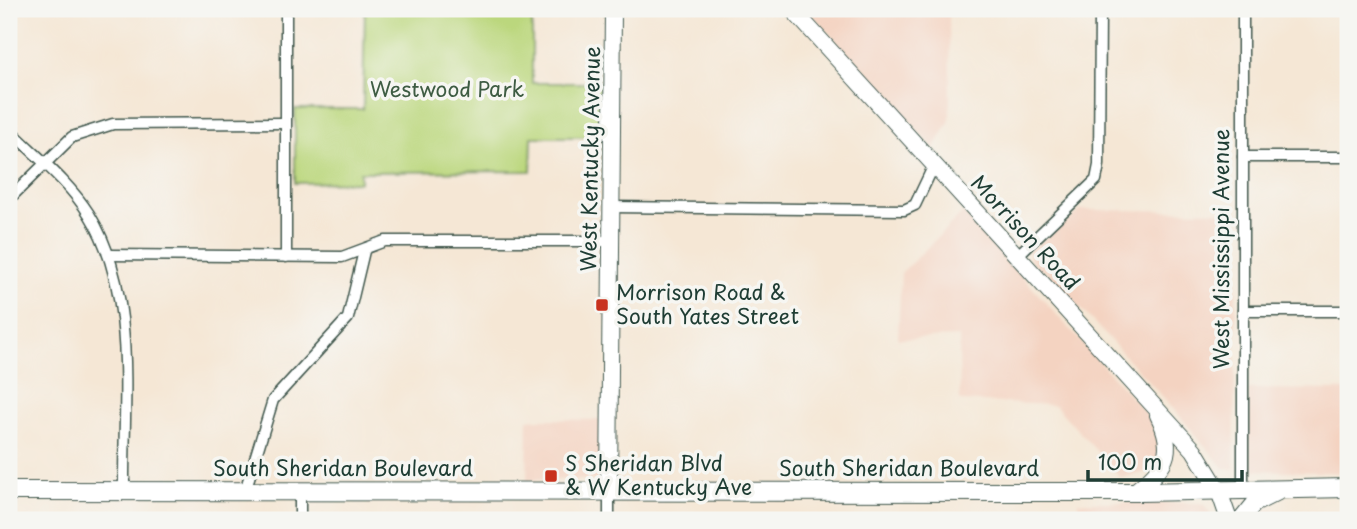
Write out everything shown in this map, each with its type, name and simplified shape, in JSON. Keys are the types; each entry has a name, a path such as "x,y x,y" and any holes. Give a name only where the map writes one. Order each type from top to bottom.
{"main road":[{"name":"West Kentucky Avenue","path":"609,492 613,9"},
{"name":"Morrison Road","path":"792,9 1194,450 1219,491"},
{"path":"1134,492 1160,470 1167,454 1165,431 1150,401"},
{"name":"South Sheridan Boulevard","path":"9,491 1134,492 1348,488"},
{"path":"1241,520 1263,498 1285,489"},
{"path":"1219,491 1229,520"}],"street":[{"path":"286,9 286,257"},
{"path":"1017,256 1096,180 1099,165 1100,9"},
{"name":"West Mississippi Avenue","path":"1243,9 1243,490"},
{"path":"9,199 72,136 113,124 285,123"},
{"path":"9,129 73,193 90,215 110,256 117,280 123,325 124,491"},
{"path":"1243,157 1348,157"},
{"path":"611,207 904,210 915,205 933,165"},
{"path":"110,256 342,257 385,241 611,241"},
{"path":"245,491 273,400 348,318 364,251"},
{"path":"1242,311 1348,311"},
{"path":"300,491 300,520"},
{"name":"West Kentucky Avenue","path":"609,492 609,520"}],"shaded area":[{"path":"807,9 949,9 950,120 934,149"},
{"path":"1081,210 1237,211 1234,469 1224,468 1166,400 1046,271 1038,268 1030,259 1029,251"},
{"path":"964,212 1158,427 1162,439 1155,470 1121,478 1055,405 960,401 959,337 898,339 901,273"},
{"path":"1248,389 1348,390 1348,473 1247,470"},
{"path":"528,419 601,420 599,480 527,480"},
{"path":"1078,502 1205,504 1213,520 1078,520"},
{"path":"1265,510 1348,513 1348,520 1251,520"}],"green space":[{"name":"Westwood Park","path":"365,9 532,9 532,83 600,83 599,137 532,137 531,171 360,172 360,182 295,183 295,109 363,109"}],"place":[{"name":"Morrison Road & South Yates Street","path":"602,305"},
{"name":"S Sheridan Blvd & W Kentucky Ave","path":"551,476"}]}
